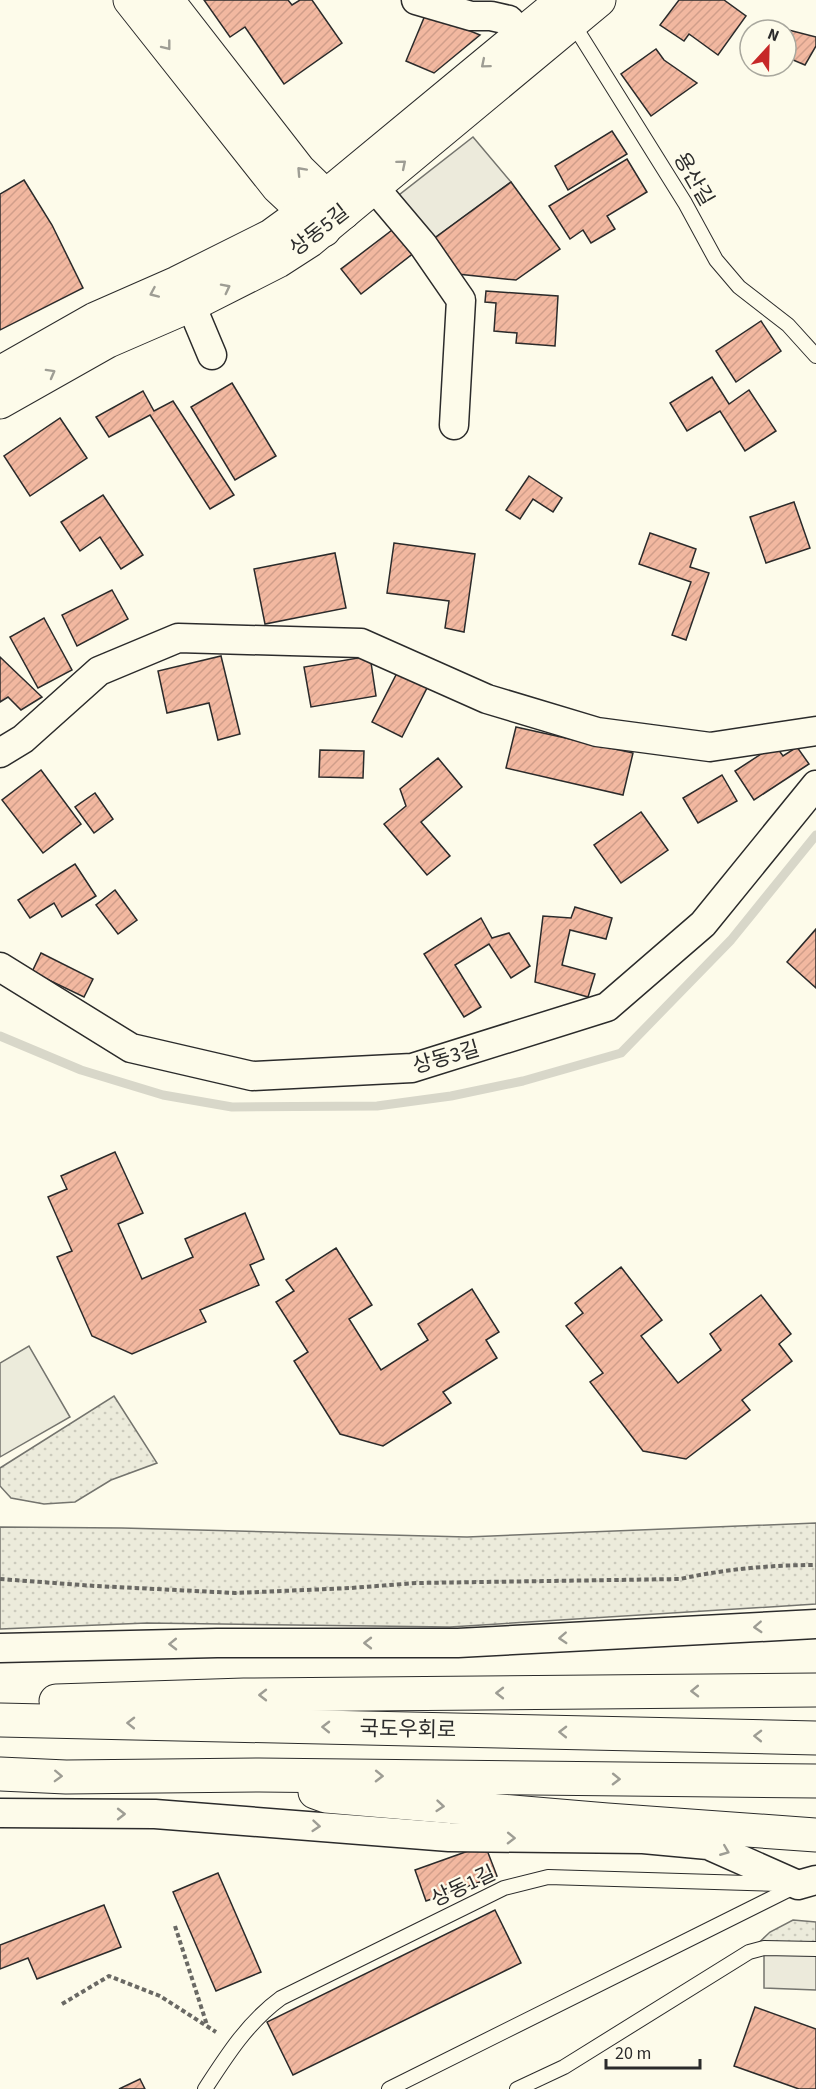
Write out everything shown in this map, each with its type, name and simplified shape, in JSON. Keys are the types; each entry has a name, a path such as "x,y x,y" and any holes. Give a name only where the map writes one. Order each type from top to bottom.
{"main road":[{"path":"130,0 278,187 324,213"},
{"path":"167,0 299,170 324,213"},
{"name":"상동5길","path":"0,402 108,341 191,305 278,261 324,213 522,34 564,10 599,0"},
{"name":"상동5길","path":"0,374 95,320 374,188 564,10"},
{"path":"0,1703 244,1695 816,1690"},
{"name":"국도우회로","path":"0,1720 816,1738"},
{"path":"0,1774 66,1777 259,1774 816,1781"},
{"path":"259,1774 326,1796 816,1835"}],"street":[{"path":"416,0 471,16 487,8 509,20 522,34"},
{"path":"374,188 423,245 461,300 454,424"},
{"path":"191,305 212,355"},
{"path":"0,753 23,739 99,671 178,638 361,643 487,699 597,732 710,747 816,731"},
{"name":"상동3길","path":"0,967 131,1048 252,1076 412,1068 607,1007 703,924 816,785"},
{"path":"0,1648 217,1643 458,1643 816,1624"},
{"path":"0,1813 155,1814 449,1837 643,1839 708,1845 807,1882"}],"lane":[{"name":"용산길","path":"564,10 685,203 716,260 739,287 788,325 816,356"},
{"name":"상동1길","path":"206,2089 234,2044 264,2010 281,1998 504,1888 548,1877 807,1882"},
{"path":"389,2089 807,1882"},
{"path":"517,2089 564,2067 749,1952 764,1948 816,1949"}],"path":[{"path":"0,1579 235,1593 416,1583 680,1579 717,1571 760,1566 816,1565"},
{"path":"175,1926 207,2025"},
{"path":"62,2004 109,1976 160,1996 234,2044"}],"shaded area":[{"path":"473,137 511,182 432,240 399,195"},
{"path":"29,1346 70,1417 0,1457 0,1363"},
{"path":"114,1396 157,1463 111,1480 75,1502 44,1504 11,1498 0,1486 0,1468"},
{"path":"816,1523 816,1604 450,1627 147,1623 0,1629 0,1527 467,1537"},
{"path":"793,1920 816,1922 816,1949 749,1952 770,1932"},
{"path":"764,1948 816,1949 816,1990 764,1988"}],"building":[{"path":"204,0 288,0 292,5 300,0 312,0 342,43 284,84 245,27 230,37"},
{"path":"679,0 724,0 746,16 738,18 738,27 718,55 689,34 684,41 660,25"},
{"path":"426,13 480,35 434,73 406,61"},
{"path":"798,32 816,37 816,46 805,65 798,62"},
{"path":"656,49 664,60 697,83 651,116 621,74"},
{"path":"612,131 627,154 568,190 555,166"},
{"path":"627,159 647,192 607,216 615,229 591,243 583,230 570,239 549,206"},
{"path":"24,180 52,225 83,288 0,330 0,194"},
{"path":"511,182 560,249 516,280 457,274 432,240"},
{"path":"400,224 419,249 361,294 341,269"},
{"path":"486,291 558,296 555,346 516,343 517,333 494,331 496,303 485,302"},
{"path":"761,321 781,351 736,382 716,351"},
{"path":"712,377 729,404 749,390 776,431 745,451 720,411 687,431 670,403"},
{"path":"232,383 276,456 235,480 191,407"},
{"path":"143,391 154,411 173,401 234,495 210,509 150,415 109,437 96,417"},
{"path":"60,418 87,458 30,496 4,456"},
{"path":"529,476 562,498 553,512 533,499 520,519 506,510"},
{"path":"103,495 143,555 121,569 100,537 80,551 61,522"},
{"path":"794,502 810,548 766,563 750,517"},
{"path":"650,533 696,549 690,567 709,573 686,640 672,635 691,582 639,564"},
{"path":"394,543 475,554 464,632 445,628 449,601 387,593"},
{"path":"335,553 346,608 265,624 254,569"},
{"path":"112,590 128,619 77,646 62,615"},
{"path":"44,618 72,670 38,688 10,637"},
{"path":"221,656 240,734 218,740 209,703 167,713 158,671"},
{"path":"370,656 376,696 311,707 304,667"},
{"path":"0,657 42,697 21,710 8,697 0,702"},
{"path":"398,671 428,686 402,737 372,722"},
{"path":"516,727 633,753 623,795 506,768"},
{"path":"775,745 783,756 797,747 809,764 754,800 735,771"},
{"path":"320,750 364,751 363,778 319,777"},
{"path":"438,758 462,787 421,822 450,856 427,875 384,824 406,806 400,789"},
{"path":"41,770 81,824 43,853 2,800"},
{"path":"722,775 737,801 698,823 683,798"},
{"path":"95,793 113,819 94,833 75,807"},
{"path":"641,812 668,850 621,883 594,845"},
{"path":"75,864 96,896 62,917 54,903 30,918 18,900"},
{"path":"115,890 137,920 118,934 96,905"},
{"path":"575,907 612,918 606,939 570,930 562,965 595,974 588,997 535,982 543,916 571,918"},
{"path":"481,918 492,938 509,933 530,966 511,978 489,944 455,965 481,1007 464,1017 424,954"},
{"path":"816,929 816,988 787,962"},
{"path":"41,953 93,979 84,997 32,972"},
{"path":"115,1152 143,1213 118,1224 142,1279 193,1257 185,1239 245,1213 264,1259 250,1265 259,1285 200,1310 206,1322 132,1354 92,1336 57,1257 72,1251 48,1197 67,1189 61,1176"},
{"path":"336,1248 372,1305 349,1319 381,1370 428,1340 418,1324 472,1289 499,1332 486,1340 497,1358 443,1392 451,1403 383,1446 340,1434 294,1361 308,1352 276,1302 294,1291 286,1280"},
{"path":"621,1267 662,1320 641,1336 678,1383 721,1350 710,1334 761,1295 791,1334 779,1344 792,1361 742,1400 750,1410 686,1459 643,1451 590,1382 603,1373 566,1326 583,1313 575,1303"},
{"path":"485,1845 497,1876 426,1901 415,1870"},
{"path":"218,1873 261,1972 216,1991 173,1892"},
{"path":"104,1905 121,1947 37,1979 28,1958 0,1969 0,1945"},
{"path":"495,1910 521,1963 293,2075 267,2022"},
{"path":"755,2007 816,2029 816,2089 799,2089 734,2066"},
{"path":"140,2079 145,2089 119,2089"}],"waterway":[{"path":"0,1036 81,1070 163,1095 232,1107 377,1106 451,1096 523,1081 621,1053 731,940 816,835"}]}
